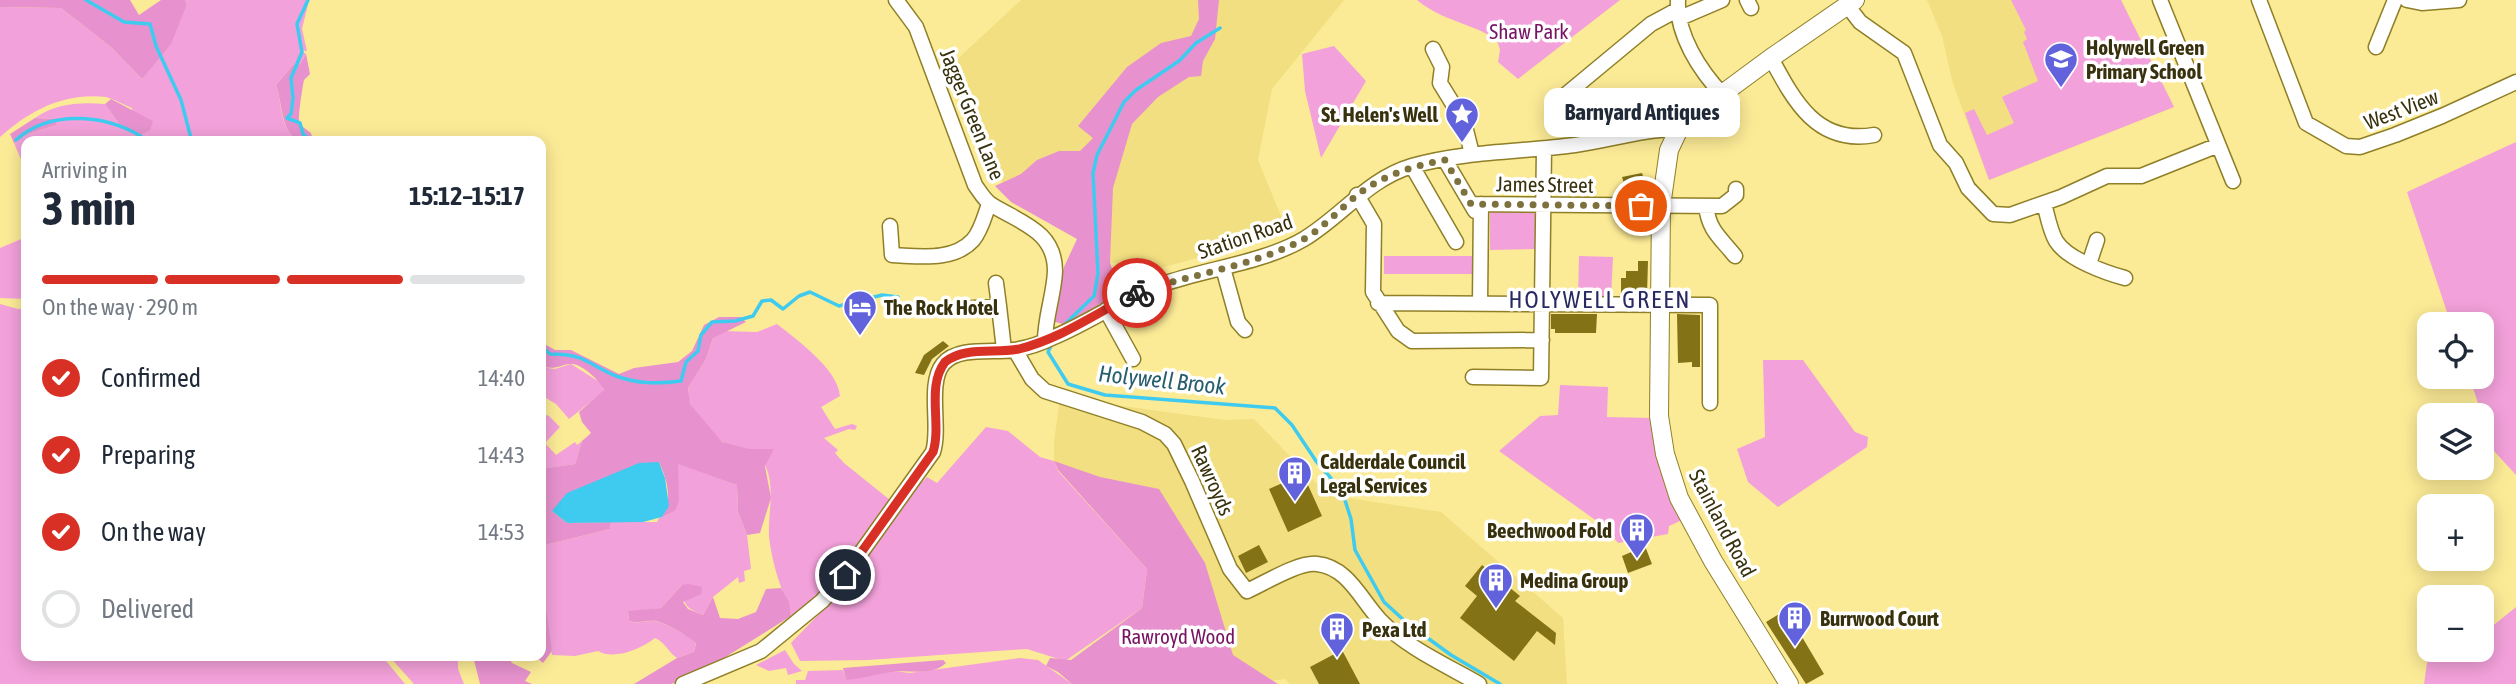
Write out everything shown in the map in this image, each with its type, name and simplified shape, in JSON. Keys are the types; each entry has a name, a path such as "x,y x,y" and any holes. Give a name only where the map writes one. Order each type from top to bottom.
{"main road":[{"path":"1679,129 1771,58 1851,2"},
{"name":"Stainland Road","path":"1679,129 1669,150 1661,206 1659,416 1665,454 1679,498 1713,561 1789,684"}],"street":[{"name":"Jagger Green Lane","path":"895,0 916,27 975,185 989,204 1041,233 1049,248 1055,272 1045,326 1046,341"},
{"path":"1563,97 1651,24 1678,9 1722,0"},
{"path":"2160,0 2216,146 2233,181"},
{"name":"West View","path":"2259,0 2306,123 2346,146 2361,147 2395,135 2516,82"},
{"path":"2376,47 2395,0"},
{"path":"2407,0 2459,0"},
{"path":"1851,2 1860,22 1905,53 1940,145 1956,163 1968,188 1993,214 2010,215 2107,176 2141,176 2216,146"},
{"path":"1678,9 1692,54 1723,95"},
{"path":"1433,49 1442,67 1440,83 1464,122 1472,155"},
{"path":"1771,58 1797,104 1820,126 1841,134 1862,137 1874,135"},
{"name":"Station Road","path":"683,684 761,651 822,601 845,575 933,452 936,440 937,382 943,365 963,353 1010,350 1046,341 1135,294 1223,268 1302,240 1334,217 1357,195 1388,176 1412,166 1472,155 1544,149 1658,129 1679,129"},
{"path":"1473,377 1541,378 1544,149"},
{"path":"1445,160 1476,204 1481,221 1480,304"},
{"path":"1412,166 1456,242"},
{"name":"James Street","path":"1476,204 1722,206 1736,195 1736,189"},
{"path":"1357,195 1374,224 1375,297 1398,331 1412,341 1542,340"},
{"path":"2044,203 2056,241 2068,253 2103,273 2125,278"},
{"path":"890,226 892,255 933,257 962,248 975,238 989,204"},
{"path":"1706,206 1710,228 1725,241 1735,256"},
{"path":"2089,264 2097,240"},
{"path":"1223,268 1238,322 1245,330"},
{"path":"996,283 1010,350"},
{"path":"1375,297 1480,304 1710,305 1710,403"},
{"path":"962,309 999,306"},
{"path":"1106,310 1133,359"},
{"name":"Rawroyds","path":"1010,350 1045,391 1142,422 1165,434 1174,444 1192,481 1230,569 1247,591 1300,567 1311,564 1330,566 1347,578 1380,621 1414,648 1479,684"}],"shaded area":[{"path":"1021,0 1344,0 1272,89 1258,160 1288,233 1157,269 1110,262 1005,188 951,65"},
{"name":"Holywell Green Primary School","path":"1927,0 2121,0 2174,107 1989,180 1953,84 1942,36"},
{"path":"1061,391 1115,405 1225,420 1254,419 1328,495 1441,512 1563,618 1567,684 1290,684 1285,679 1245,684 1201,587 1054,461"}],"green space":[{"path":"0,0 130,0 139,15 161,0 185,0 187,4 171,44 142,79 112,48 61,8 0,7"},
{"path":"185,0 309,0 302,29 307,51 300,50 306,54 300,64 293,65 276,85 285,124 292,136 137,136 132,108 106,97 91,96 62,100 49,105 23,119 0,137 0,7 61,8 112,48 142,79 187,4"},
{"path":"1198,0 1219,0 1215,39 1203,61 1201,76 1189,77 1158,97 1132,124 1113,188 1110,262 1118,289 1105,301 1066,325 1052,321 1064,267 1077,239 1011,202 995,186 1021,174 1037,160 1059,151 1080,151 1093,138 1078,126 1127,67 1161,43 1191,36 1199,19"},
{"name":"Shaw Park","path":"1417,0 1620,0 1518,79 1498,62 1500,50 1497,40 1437,13"},
{"name":"Holywell Green Primary School","path":"2011,0 2121,0 2174,107 1989,180 1965,113 1974,109 1987,135 2014,123 2002,97 2038,81 2023,42 2027,39 2024,32 2026,30"},
{"path":"1334,46 1366,81 1321,158 1305,91 1302,54"},
{"path":"306,54 310,74 304,80 299,124 312,136 292,136 289,132 276,85 293,65 300,64"},
{"path":"111,99 153,121 150,130 136,136 119,124 105,104"},
{"path":"105,104 119,124 136,136 24,136 56,125 56,119 35,118 60,106"},
{"path":"35,118 57,119 56,125 21,136 14,143 10,134"},
{"path":"21,138 21,159 14,143"},
{"path":"2516,142 2516,475 2494,451 2494,403 2478,403 2473,389 2494,389 2494,312 2447,312 2407,192"},
{"path":"1490,212 1536,212 1536,249 1490,250"},
{"path":"21,239 21,299 0,298 0,248"},
{"path":"1384,256 1477,256 1477,274 1384,274"},
{"path":"1579,256 1613,257 1611,298 1578,297"},
{"path":"0,304 21,309 21,661 386,661 405,684 0,684"},
{"path":"719,317 741,317 746,322 713,338 706,359 688,388 690,404 722,442 749,449 774,449 765,466 771,498 760,533 747,535 738,512 737,485 678,464 679,501 675,511 662,517 667,504 668,489 659,462 552,511 567,523 611,522 610,529 546,545 546,468 575,464 582,441 591,433 582,422 579,412 604,390 591,374 577,365 546,367 546,345 555,350 571,350 619,374 634,368 678,362 692,351 704,325"},
{"path":"777,324 815,356 838,386 840,396 821,407 835,429 852,424 857,426 855,430 849,429 824,438 838,450 835,453 844,463 890,500 840,573 793,619 770,547 771,492 766,467 757,456 719,439 690,404 688,388 706,359 713,338 723,331 757,332"},
{"path":"1763,360 1803,360 1855,432 1868,437 1867,447 1778,507 1748,482 1737,449 1765,437"},
{"path":"571,364 601,383 604,391 569,419 556,404 546,398 546,368 555,369"},
{"path":"1560,385 1608,387 1607,417 1652,418 1657,451 1680,521 1669,526 1668,534 1618,543 1605,527 1499,451 1540,416 1558,415"},
{"path":"546,415 560,427 546,442"},
{"path":"986,427 1008,431 1040,457 1054,461 1058,471 1147,569 1142,608 1065,661 1027,649 868,660 800,661 791,643 850,582 916,488 927,477 937,483"},
{"path":"582,441 575,464 546,469 546,444 556,455 575,442 577,445"},
{"name":"Rawroyd Wood","path":"1054,461 1100,477 1159,489 1205,563 1233,655 1278,684 1072,684 1046,666 1050,658 1071,660 1142,608 1147,569 1058,470"},
{"path":"678,463 737,485 738,512 747,535 751,569 744,571 745,581 739,583 738,577 713,597 703,615 686,604 682,585 661,608 628,612 629,621 659,622 683,634 696,642 694,652 677,658 655,638 634,650 619,654 604,654 598,651 575,656 552,655 546,609 546,545 610,529 611,522 657,522 659,518 675,511"},
{"path":"682,585 702,587 701,594 683,602 688,609 703,615 713,597 720,618 738,619 756,612 766,589 781,588 789,602 791,616 695,676 671,684 634,684 677,658 694,652 696,643 660,622 629,621 628,611 661,608"},
{"path":"546,607 552,651 546,659"},
{"path":"2516,607 2516,684 2424,684 2427,662 2494,662 2495,624"},
{"path":"785,650 802,671 788,675 786,668 769,671 756,665"},
{"path":"1020,658 1038,660 1072,684 796,684 796,680 805,680 808,671 843,670 846,680 893,671 910,673"},
{"path":"943,660 946,663 934,670 898,671 846,680 843,668"},
{"path":"393,661 458,661 464,684 414,684"},
{"path":"474,661 511,661 531,672 525,681 532,684 480,684"}],"water":[{"path":"659,462 665,478 669,506 662,517 643,522 567,523 552,511 567,493 639,463"}],"building":[{"path":"1642,173 1649,196 1628,196 1622,177"},
{"path":"1638,261 1648,261 1647,295 1621,295 1621,278 1626,278 1626,271 1638,271"},
{"path":"1551,314 1597,314 1596,333 1555,333 1555,329 1551,329"},
{"path":"1677,314 1700,315 1700,367 1692,367 1692,362 1678,363"},
{"name":"The Rock Hotel","path":"943,341 949,346 932,359 924,375 915,373 924,355"},
{"name":"Calderdale Council Legal Services","path":"1303,474 1322,516 1288,532 1269,489"},
{"path":"1259,545 1268,562 1246,573 1238,556"},
{"name":"Beechwood Fold","path":"1645,546 1652,564 1628,573 1622,556"},
{"name":"Medina Group","path":"1482,565 1520,596 1515,601 1556,633 1555,645 1537,631 1514,661 1460,618 1477,596 1465,586"},
{"name":"Burrwood Court","path":"1786,610 1824,674 1806,684 1766,622"},
{"name":"Pexa Ltd","path":"1342,650 1360,684 1319,684 1310,667"}],"waterway":[{"path":"86,0 124,22 150,24 156,46 181,100 190,136"},
{"path":"305,136 300,123 287,118 291,114 293,98 291,78 302,52 297,24 308,0"},
{"name":"Holywell Brook","path":"1060,329 1094,296 1098,273 1093,173 1097,155 1124,102 1136,90 1179,61 1196,43 1220,28"},
{"path":"22,136 46,123 82,118 118,125 139,136"},
{"path":"16,140 21,136"},
{"path":"546,350 550,354 586,360 606,372 632,381 681,381 686,362 698,351 701,335 712,322 735,321 753,316 762,301 771,300 783,309 799,296 810,292 839,306 882,295 898,297"},
{"name":"Holywell Brook","path":"1053,342 1048,352 1068,384 1105,395 1275,408 1292,425 1316,461 1342,491 1351,519 1355,550 1384,602 1407,623 1451,655 1500,684"}],"way so far":[{"path":"1137,293 1223,268 1302,240 1334,217 1357,195 1388,176 1412,166 1445,160 1471,204 1641,206"}],"place":[{"name":"Holywell Green Primary School","path":"2061,89"},
{"name":"St. Helen's Well","path":"1462,144"},
{"name":"Barnyard Antiques","path":"1641,206"},
{"name":"The Rock Hotel","path":"860,337"},
{"name":"Calderdale Council Legal Services","path":"1295,503"},
{"name":"Beechwood Fold","path":"1637,560"},
{"name":"Medina Group","path":"1496,610"},
{"name":"Burrwood Court","path":"1795,648"},
{"name":"Pexa Ltd","path":"1337,659"}],"district":[{"name":"HOLYWELL GREEN","path":"1600,299"}],"route":[{"path":"845,575 933,452 936,440 937,382 945,362 963,353 1015,350 1045,341 1078,327 1137,293"}]}
